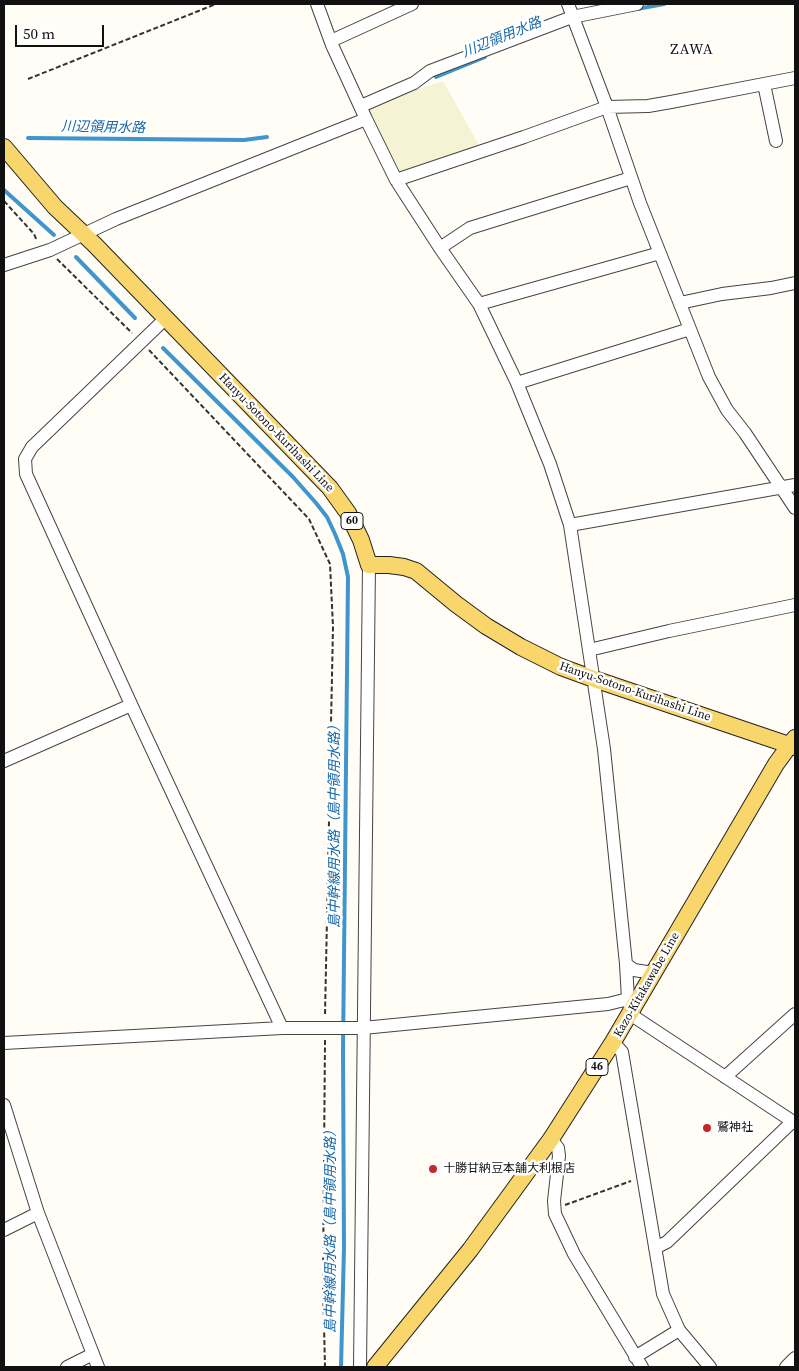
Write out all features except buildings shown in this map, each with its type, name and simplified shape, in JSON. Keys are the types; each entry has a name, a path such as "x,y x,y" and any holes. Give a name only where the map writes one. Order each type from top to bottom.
{"main road":[{"name":"Hanyu-Sotono-Kurihashi Line","path":"4,147 55,207 307,462 330,488 351,520 361,540 369,565 389,565 416,571 486,626 521,647 561,667 594,680 793,743"},
{"name":"Kazo-Kitakawabe Line","path":"375,1367 470,1250 551,1139 613,1042 629,1006 654,973 776,764 793,743"}],"street":[{"path":"317,4 331,41 366,119 396,180 478,304 517,383 550,464 570,525 604,749 629,1006 636,1018 794,1122 667,1242 655,1248"},
{"path":"331,41 412,4"},
{"path":"568,4 607,107 631,178 716,392 795,508"},
{"path":"361,106 414,83 430,72 574,21 637,4"},
{"path":"396,180 607,107 664,104 795,78"},
{"path":"764,84 776,141"},
{"path":"4,265 46,252 116,218 366,119"},
{"path":"440,248 470,228 631,178"},
{"path":"478,304 660,253"},
{"path":"680,303 722,294 795,283"},
{"path":"164,318 32,447 24,459 26,474 131,705 282,1028"},
{"path":"517,383 690,329"},
{"path":"570,525 795,485"},
{"path":"360,1367 369,565"},
{"path":"589,650 795,604"},
{"path":"4,761 131,705"},
{"path":"626,964 634,970 654,973"},
{"path":"4,1043 282,1028 364,1028 608,1004 629,1006"},
{"path":"725,1077 795,1014"},
{"path":"613,1042 622,1052 663,1294 679,1330 710,1367"},
{"path":"4,1105 38,1213 98,1367"},
{"path":"551,1139 558,1148 559,1156 554,1201 555,1214 574,1254 638,1362 679,1330"},
{"path":"4,1230 38,1213"},
{"path":"67,1367 93,1354"},
{"path":"786,1367 795,1358"}],"path":[{"path":"28,79 216,4"},
{"path":"4,201 34,234 46,252 57,259 141,342 309,519 330,564 333,628 325,1028 323,1283 325,1367"},
{"path":"554,1208 643,1178"}],"shaded area":[{"path":"443,81 479,145 400,171 367,110 387,99"}],"waterway":[{"name":"川辺領用水路","path":"637,9 664,4"},
{"name":"川辺領用水路","path":"436,77 485,57"},
{"name":"川辺領用水路","path":"28,138 244,140 267,137"},
{"name":"島中幹線用水路（島中領用水路）","path":"4,190 54,235"},
{"name":"島中幹線用水路（島中領用水路）","path":"76,257 135,318"},
{"name":"島中幹線用水路（島中領用水路）","path":"163,348 293,477 316,503 327,517 335,534 343,554 348,577 343,1051 344,1248 341,1367"}],"place":[{"name":"鷲神社","path":"707,1128"},
{"name":"十勝甘納豆本舗大利根店","path":"433,1169"}],"district":[{"name":"ZAWA","path":"692,50"}]}
